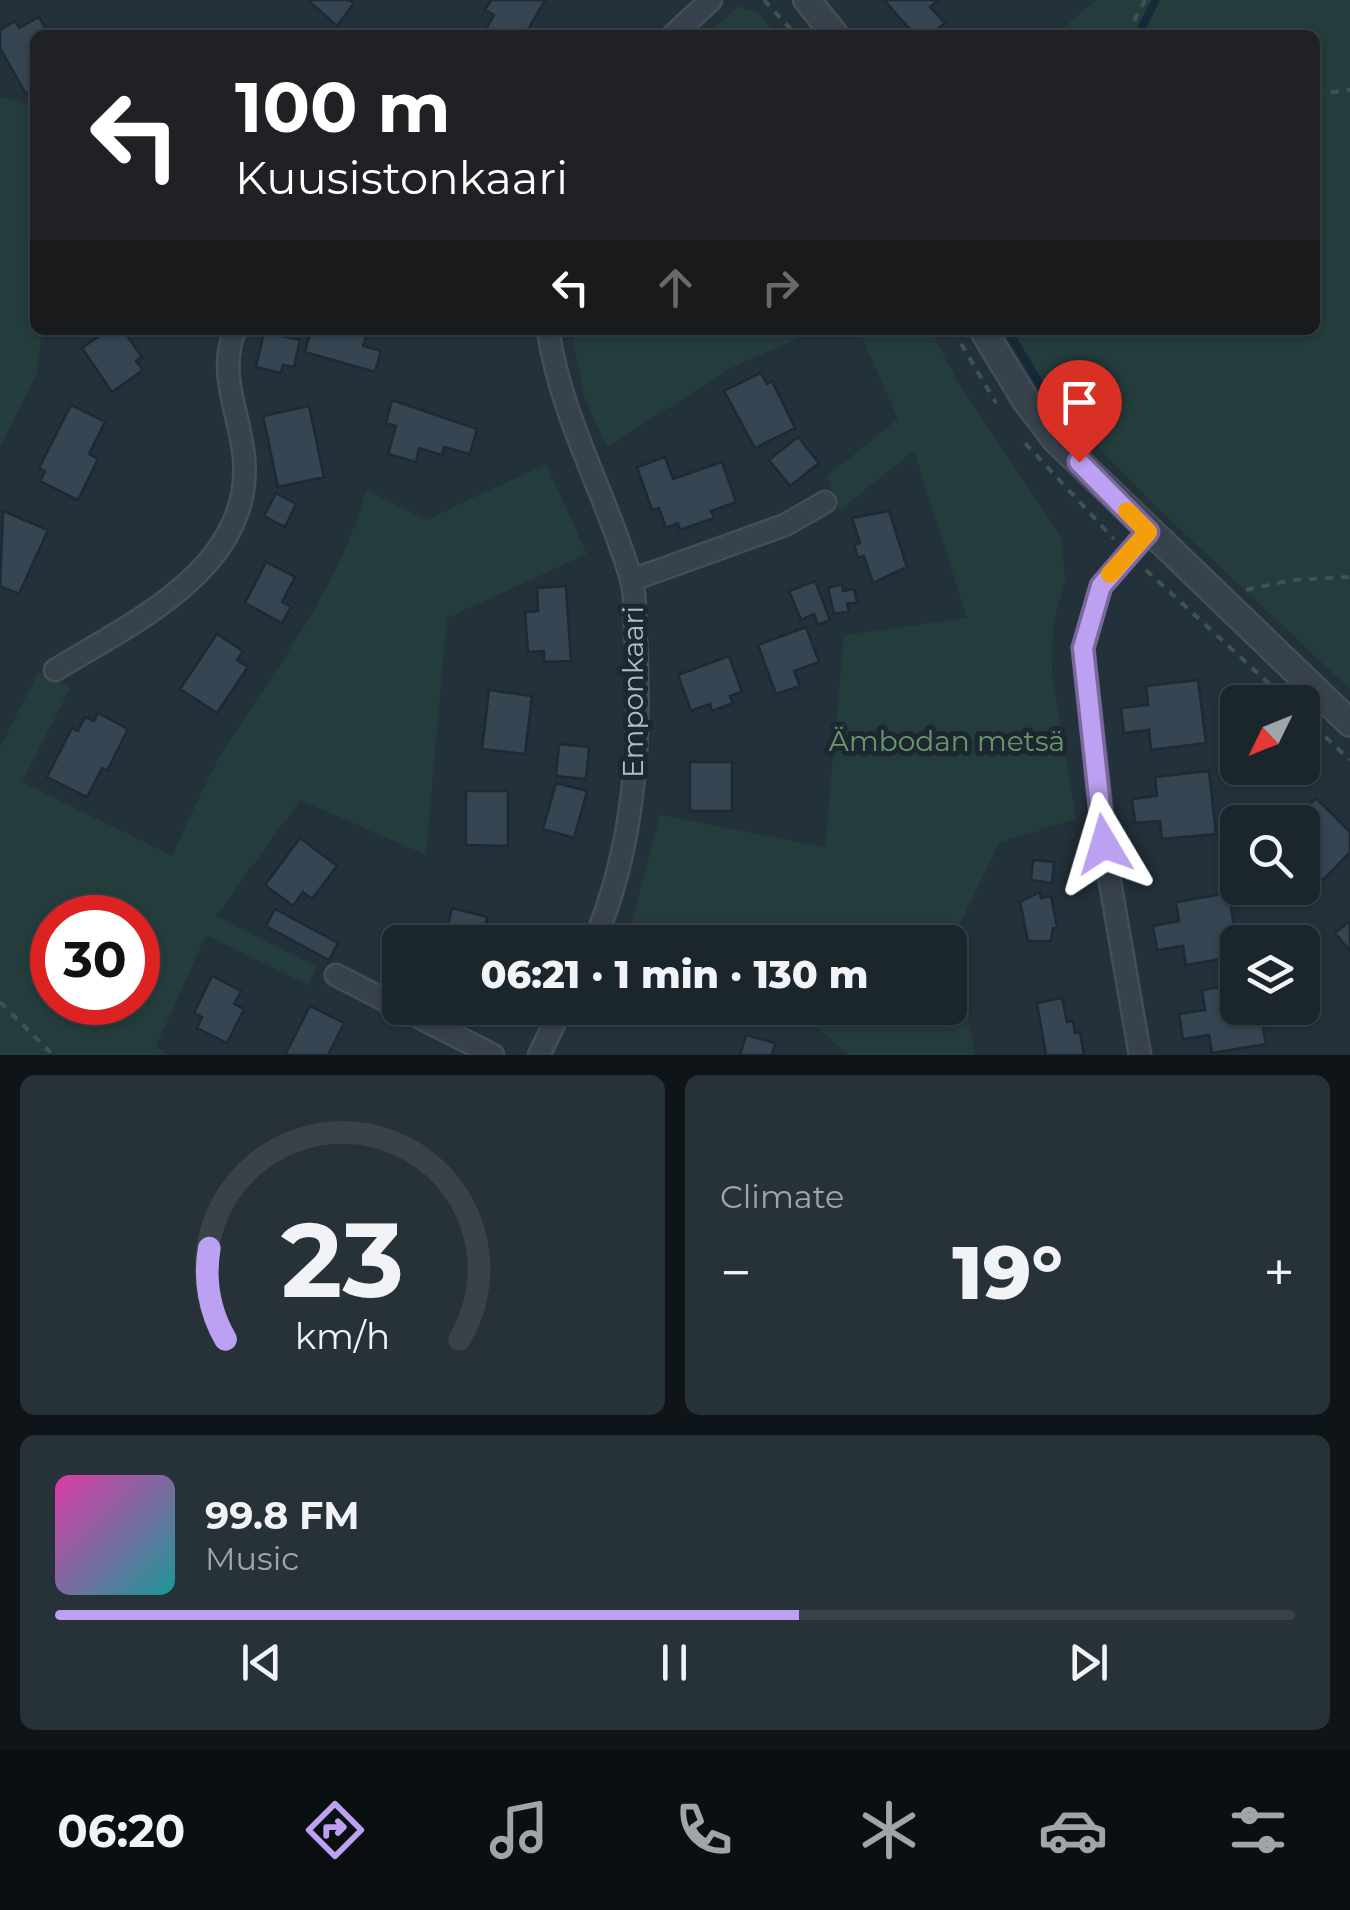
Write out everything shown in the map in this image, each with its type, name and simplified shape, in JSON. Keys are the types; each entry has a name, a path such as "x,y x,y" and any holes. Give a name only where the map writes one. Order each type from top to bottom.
{"street":[{"path":"678,30 712,0"},
{"path":"807,0 831,30"},
{"path":"55,670 181,592 204,568 236,514 244,459 227,361 234,335"},
{"name":"Emponkaari","path":"549,335 568,416 632,580 638,690 632,809 613,896 601,925"},
{"path":"987,335 1026,400 1056,440 1350,723"},
{"path":"632,580 739,543 825,502"},
{"path":"1140,1055 1109,876 1083,648 1101,586 1148,532"},
{"path":"336,975 494,1055"},
{"path":"539,1055 554,1025"}],"path":[{"path":"764,0 791,30"},
{"path":"1130,30 1145,0"},
{"path":"1320,93 1350,90"},
{"path":"1144,568 1271,685"},
{"path":"1234,593 1292,580 1350,577"},
{"path":"1320,732 1350,760"},
{"path":"0,1002 53,1055"}],"green space":[{"path":"1097,0 1350,0 1350,689 1153,504 1054,400 1016,335 1320,335 1320,30 1060,30"},
{"path":"739,6 759,13 773,30 713,30"},
{"path":"0,96 30,106 30,335 41,335 37,373 0,447"},
{"path":"572,335 806,335 733,367 607,447 585,399"},
{"name":"Ämbodan metsä","path":"861,335 934,335 958,382 1062,539 1065,581 1053,624 1052,673 1076,819 999,843 959,925 638,925 632,922 660,815 825,847 844,635 967,618 914,451 839,511 827,476 898,419"},
{"path":"546,464 587,554 447,618 426,855 300,800 216,916 317,967 308,985 206,935 156,1046 167,1055 0,1055 0,747 39,672 70,688 22,782 172,856 222,753 326,589 366,490 426,520"},
{"name":"Ämbodan metsä","path":"967,1010 975,1055 848,1055 815,1025 967,1025"}],"building":[{"path":"308,0 349,0 354,3 337,26"},
{"path":"491,0 545,0 528,30 485,30 494,15 485,10"},
{"path":"884,0 938,0 930,7 945,23 936,30 911,30"},
{"path":"39,17 46,30 30,30 30,92 26,94 0,48 0,30 15,21 19,28"},
{"path":"101,335 127,335 142,357 136,361 143,370 112,392 82,348"},
{"path":"263,335 300,340 294,367 283,365 281,373 256,367"},
{"path":"310,335 366,335 363,346 381,351 375,372 305,352"},
{"path":"761,373 767,384 772,381 795,428 755,448 724,391"},
{"path":"392,400 477,429 470,454 444,447 442,455 419,448 416,462 388,454 396,426 386,423"},
{"path":"71,405 105,422 89,454 98,459 78,500 40,481 45,471 39,468"},
{"path":"309,406 324,477 278,487 263,416"},
{"path":"798,437 819,463 790,486 769,460"},
{"path":"665,457 673,479 722,462 736,502 711,511 714,518 680,530 678,523 666,528 659,508 652,510 637,467"},
{"path":"276,493 296,504 285,527 264,516"},
{"path":"3,511 48,530 19,594 0,586"},
{"path":"889,511 907,567 873,583 864,556 858,558 854,545 860,543 852,518"},
{"path":"266,562 295,577 282,602 291,607 282,623 245,603"},
{"path":"815,581 830,620 818,625 814,614 801,620 789,591"},
{"path":"842,584 843,591 854,589 857,602 847,604 849,611 834,614 828,588"},
{"path":"566,586 571,661 544,662 544,651 528,652 525,612 538,611 537,588"},
{"path":"806,627 819,662 794,671 800,686 776,694 758,645"},
{"path":"217,634 243,651 237,660 248,667 217,713 180,689"},
{"path":"729,656 742,692 730,696 733,703 712,711 710,704 691,711 678,675"},
{"path":"1198,680 1206,743 1151,750 1149,730 1124,733 1121,708 1148,705 1146,686"},
{"path":"489,690 532,696 525,754 482,749"},
{"path":"98,713 128,729 107,771 102,768 87,797 47,777 72,728 78,731 85,717 94,721"},
{"path":"559,744 589,747 586,779 556,776"},
{"path":"690,762 732,762 732,811 690,811"},
{"path":"1209,771 1216,834 1162,839 1160,821 1135,823 1132,799 1157,796 1155,777"},
{"path":"556,783 587,791 574,838 543,829"},
{"path":"466,791 508,791 508,846 466,845"},
{"path":"1316,798 1350,832 1350,852 1323,880 1320,805 1309,805"},
{"path":"300,838 337,866 312,899 303,892 293,906 265,885"},
{"path":"1033,860 1054,862 1052,883 1031,880"},
{"path":"1040,892 1041,898 1051,896 1057,927 1053,928 1051,941 1028,941 1020,902"},
{"path":"1220,895 1220,905 1231,905 1234,925 1220,925 1220,959 1186,965 1183,946 1157,950 1153,926 1179,921 1176,902"},
{"path":"452,908 487,917 485,925 448,925"},
{"path":"275,909 338,943 329,960 266,926"},
{"path":"1350,921 1350,951 1335,933"},
{"path":"212,976 241,991 234,1004 244,1009 227,1043 197,1028 202,1017 194,1013"},
{"path":"1220,987 1220,1025 1262,1025 1266,1044 1212,1053 1209,1035 1183,1039 1179,1014 1205,1010 1202,990"},
{"path":"1062,998 1067,1022 1073,1021 1075,1033 1080,1032 1084,1055 1046,1055 1037,1003"},
{"path":"310,1006 344,1023 328,1055 285,1055"},
{"path":"746,1035 775,1043 772,1055 740,1055"}],"waterway":[{"path":"1141,30 1156,0"},
{"path":"1010,335 1053,406"}],"slow traffic":[{"path":"1110,574 1148,532 1127,511"}],"route":[{"path":"1079,462 1148,532 1126,552 1101,586 1089,616 1083,648 1104,844"}]}
